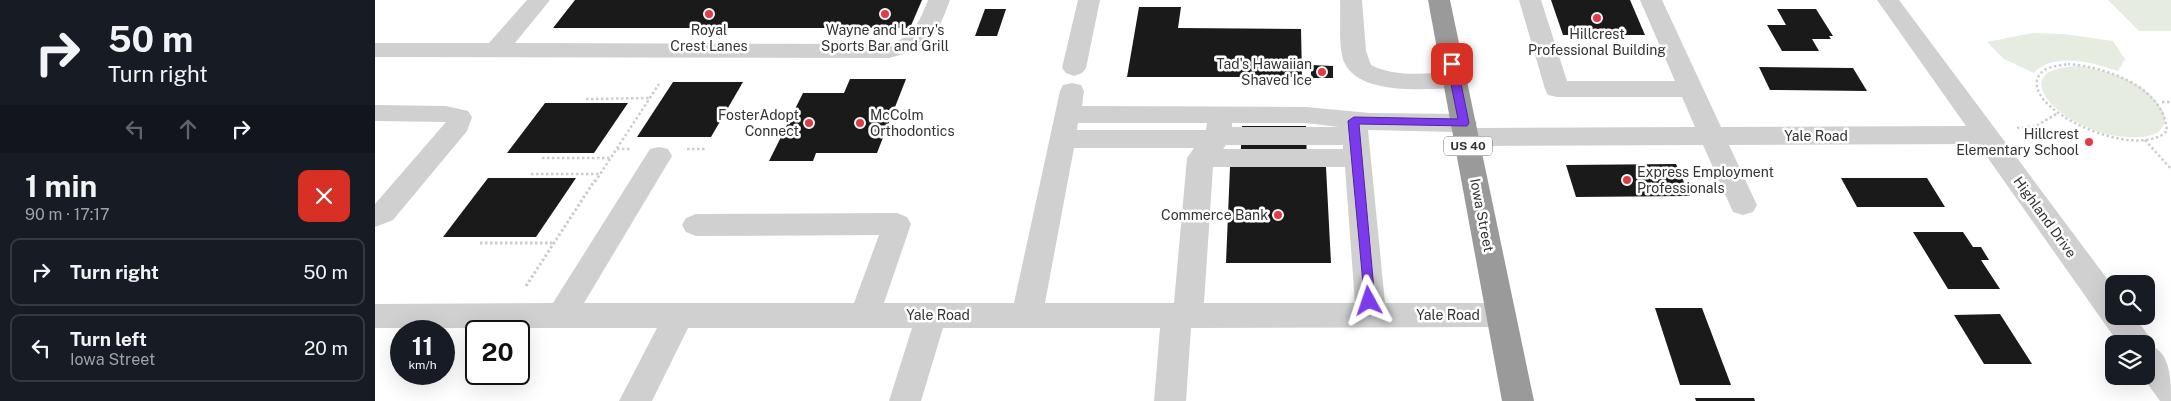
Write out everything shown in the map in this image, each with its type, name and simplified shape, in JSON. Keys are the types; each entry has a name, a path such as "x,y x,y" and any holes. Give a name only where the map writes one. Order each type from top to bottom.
{"highway":[{"name":"Iowa Street","path":"1439,0 1518,401"}],"street":[{"path":"496,50 539,0"},
{"path":"375,50 889,51 909,47 925,35 939,0"},
{"path":"1027,315 1089,0"},
{"path":"1351,0 1356,62 1368,75 1385,80 1455,80"},
{"path":"1530,0 1557,89 1691,89"},
{"path":"1651,0 1743,204"},
{"name":"Highland Drive","path":"1888,0 2105,300"},
{"path":"1069,103 1213,139 1355,141"},
{"path":"375,113 446,114 459,117 458,124 439,147 383,213 375,217"},
{"path":"1213,139 1306,115 1355,141"},
{"name":"Yale Road","path":"1355,141 1465,130 1712,136 1986,135"},
{"path":"1170,401 1182,315 1213,139"},
{"path":"1355,141 1371,315"},
{"path":"561,316 659,156"},
{"path":"696,225 897,224 865,315"},
{"path":"905,401 931,315"},
{"name":"Yale Road","path":"375,316 1501,315"},
{"path":"635,401 679,316"},
{"path":"2155,369 2171,391"}],"path":[{"path":"2165,107 2141,85 2111,71 2081,65 2059,65 2041,72 2036,78 2036,87 2041,97 2058,113 2094,133 2111,138 2145,140 2159,137 2167,131 2171,122"},
{"path":"526,286 659,84"},
{"path":"586,99 650,98"},
{"path":"2161,102 2171,102"},
{"path":"2013,128 2036,126 2058,113"},
{"path":"2145,140 2171,169"},
{"path":"541,158 610,158"},
{"path":"531,174 600,174"},
{"path":"480,243 553,243"}],"shaded area":[{"path":"2108,0 2171,0 2171,31 2139,31"},
{"path":"2033,33 2064,34 2113,41 2125,59 2118,71 2086,62 2063,61 2052,62 2042,66 2034,73 2004,59 1987,42"},
{"path":"2079,66 2113,74 2136,84 2146,91 2164,113 2165,121 2161,129 2155,134 2147,136 2117,136 2093,130 2065,115 2046,97 2042,88 2042,80 2048,73 2060,68"}],"building":[{"name":"Royal Crest Lanes","path":"575,0 922,0 910,28 553,28"},
{"name":"Hillcrest Professional Building","path":"1551,0 1630,0 1645,35 1563,35"},
{"path":"1139,7 1181,7 1178,28 1301,29 1302,77 1127,77"},
{"path":"985,9 1006,9 997,36 975,36"},
{"path":"1777,9 1816,9 1833,36 1829,36 1831,39 1812,39 1819,51 1782,51 1767,25 1786,25"},
{"name":"Tad's Hawaiian Shaved Ice","path":"1311,65 1333,66 1333,78 1311,78"},
{"path":"1759,67 1853,68 1867,91 1770,90"},
{"name":"McColm Orthodontics","path":"850,79 906,79 877,153 816,153 813,161 769,161 803,93 844,93"},
{"path":"673,82 743,82 711,137 637,137"},
{"path":"545,103 628,103 594,153 507,153"},
{"name":"Commerce Bank","path":"1242,126 1306,126 1307,167 1326,167 1331,263 1226,263 1230,167 1240,167"},
{"name":"Express Employment Professionals","path":"1676,164 1690,196 1576,197 1566,165"},
{"path":"488,178 576,178 536,237 443,237"},
{"path":"1841,178 1927,178 1945,207 1857,207"},
{"path":"1913,232 1963,232 1973,247 1981,247 1989,260 1981,260 2000,289 1948,289"},
{"path":"1655,308 1702,308 1731,385 1680,385"},
{"path":"2000,314 2032,364 1984,364 1954,315"},
{"path":"1695,398 1754,398 1755,401 1696,401"}],"place":[{"name":"Royal Crest Lanes","path":"709,14"},
{"name":"Wayne and Larry's Sports Bar and Grill","path":"885,14"},
{"name":"Hillcrest Professional Building","path":"1597,18"},
{"name":"Tad's Hawaiian Shaved Ice","path":"1322,72"},
{"name":"FosterAdopt Connect","path":"809,123"},
{"name":"McColm Orthodontics","path":"860,123"},
{"name":"Hillcrest Elementary School","path":"2089,142"},
{"name":"Express Employment Professionals","path":"1627,180"},
{"name":"Commerce Bank","path":"1278,215"}],"route":[{"path":"1369,301 1354,121 1464,123 1452,64"}]}
